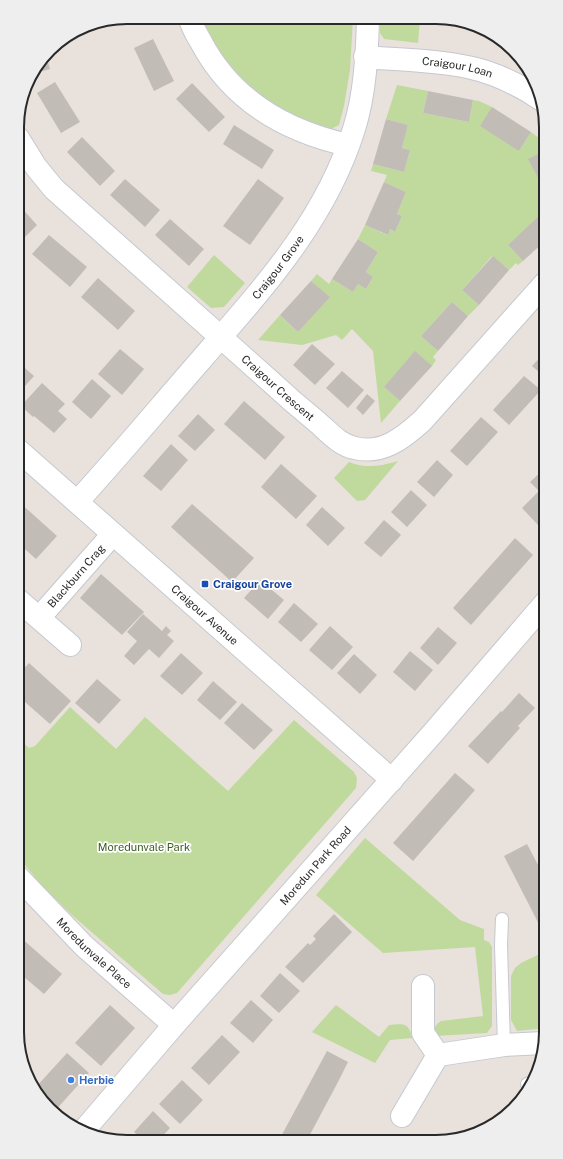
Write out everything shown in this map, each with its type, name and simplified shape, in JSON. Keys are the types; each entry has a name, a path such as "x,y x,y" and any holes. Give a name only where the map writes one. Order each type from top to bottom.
{"street":[{"path":"192,24 205,51 219,72 237,91 255,106 283,123 302,131 327,140 348,145"},
{"name":"Craigour Grove","path":"77,502 252,301 307,229 328,192 348,145 359,107 364,76 368,24"},
{"name":"Craigour Loan","path":"365,57 473,68 504,79 534,95"},
{"name":"Craigour Crescent","path":"24,148 36,167 54,188 294,403 343,444 362,450 379,449 395,443 422,422 539,290"},
{"name":"Craigour Avenue","path":"24,455 392,780"},
{"name":"Blackburn Crag","path":"39,618 113,534"},
{"name":"Blackburn Crag","path":"24,605 70,645"},
{"name":"Moredun Park Road","path":"87,1127 174,1025 392,780 539,619"},
{"name":"Moredunvale Place","path":"24,885 84,946 174,1025"},
{"path":"423,986 423,1033 438,1055"},
{"path":"438,1055 504,1045 538,1043"},
{"path":"402,1116 438,1055"}],"lane":[{"path":"502,919 501,945 504,1045"}],"green space":[{"path":"201,24 353,24 350,70 344,106 339,125 329,130 317,129 271,107 221,59"},
{"path":"380,24 420,24 418,43 384,39 380,33"},
{"path":"397,85 428,91 423,113 469,122 473,100 492,107 519,151 531,132 539,138 539,154 529,159 539,179 539,217 508,245 523,261 518,265 516,263 509,270 492,256 462,290 479,305 468,316 452,302 421,336 438,351 433,357 436,360 432,366 384,387 400,401 381,423 373,351 352,329 342,340 336,335 302,345 258,340 280,315 298,332 329,297 311,281 317,274 329,284 332,279 353,292 358,284 366,289 373,277 366,272 378,252 358,239 365,225 387,235 390,229 395,232 402,216 397,214 406,192 384,182 387,175 371,171 373,164 404,172 410,150 402,148 408,125 386,119"},
{"path":"214,255 245,283 224,307 211,308 187,287"},
{"path":"398,461 365,500 357,501 334,478 349,462 362,466 374,466"},
{"name":"Moredunvale Park","path":"70,707 116,749 145,717 228,791 294,720 354,772 357,778 356,788 177,993 170,995 163,994 73,916 42,886 24,864 24,743 29,748 35,746"},
{"path":"365,838 460,920 484,929 484,940 489,942 492,947 492,1026 487,1033 435,1036 434,1029 441,1021 483,1016 475,947 383,953 316,895"},
{"path":"539,954 539,1029 517,1031 511,1020 511,976 515,968 521,963"},
{"path":"336,1005 379,1037 389,1025 402,1024 409,1029 412,1038 390,1040 375,1063 312,1032"}],"building":[{"path":"153,39 174,81 154,91 134,48"},
{"path":"48,62 50,69 40,72"},
{"path":"55,82 80,122 61,133 37,93"},
{"path":"192,83 225,117 209,132 176,99"},
{"path":"428,91 473,100 469,122 423,113"},
{"path":"492,107 531,132 519,151 480,126"},
{"path":"386,119 408,125 402,148 410,150 404,172 373,164"},
{"path":"234,125 274,150 262,169 223,144"},
{"path":"82,137 115,171 100,186 67,152"},
{"path":"539,154 539,180 528,159"},
{"path":"125,179 160,210 145,227 110,195"},
{"path":"258,179 284,198 250,245 223,226"},
{"path":"384,182 406,192 397,214 402,216 395,232 390,229 388,235 365,225"},
{"path":"24,211 37,225 24,238"},
{"path":"539,216 539,246 523,261 508,245"},
{"path":"170,219 204,249 189,266 155,235"},
{"path":"49,235 87,267 70,287 32,254"},
{"path":"358,239 378,252 366,272 373,277 366,289 358,284 353,292 332,279"},
{"path":"493,256 509,270 479,305 462,290"},
{"path":"98,278 135,311 118,330 81,297"},
{"path":"311,281 330,297 298,332 280,315"},
{"path":"452,302 468,316 438,351 421,336"},
{"path":"312,344 335,364 315,385 293,365"},
{"path":"120,349 144,369 122,395 98,374"},
{"path":"415,351 432,366 400,401 384,387"},
{"path":"539,358 539,372 532,366"},
{"path":"24,367 34,376 24,387"},
{"path":"342,371 364,390 348,408 326,388"},
{"path":"524,376 539,388 539,392 509,425 493,410"},
{"path":"92,379 111,396 91,419 72,402"},
{"path":"42,383 65,404 58,411 67,419 54,433 24,409 24,403"},
{"path":"367,394 375,401 363,415 356,408"},
{"path":"244,401 285,437 265,460 224,424"},
{"path":"198,414 215,430 195,451 178,436"},
{"path":"481,417 498,432 467,466 450,451"},
{"path":"171,444 188,460 161,491 143,476"},
{"path":"437,460 453,475 434,497 417,482"},
{"path":"281,464 317,496 296,519 261,487"},
{"path":"539,474 539,491 530,482"},
{"path":"411,490 427,505 407,527 391,512"},
{"path":"539,491 539,524 538,525 522,508"},
{"path":"192,504 254,558 232,582 171,527"},
{"path":"24,506 57,536 36,559 24,548"},
{"path":"322,507 345,528 328,546 306,525"},
{"path":"384,520 401,535 381,557 364,543"},
{"path":"515,538 533,555 471,625 453,608"},
{"path":"101,574 144,612 122,635 80,598"},
{"path":"260,580 284,600 268,619 244,598"},
{"path":"294,603 318,624 301,642 278,622"},
{"path":"143,614 162,631 166,626 171,631 167,635 174,641 159,658 149,649 134,665 124,656 137,641 127,632"},
{"path":"330,626 353,647 332,670 309,650"},
{"path":"438,627 457,643 438,665 420,648"},
{"path":"410,651 433,670 415,691 393,672"},
{"path":"181,653 203,673 182,695 160,676"},
{"path":"354,654 377,675 360,694 337,673"},
{"path":"29,663 71,701 50,724 24,701 24,668"},
{"path":"97,679 121,700 99,724 75,703"},
{"path":"213,681 237,702 220,720 197,700"},
{"path":"519,693 535,708 518,726 520,728 488,764 468,746"},
{"path":"242,703 273,730 254,750 224,723"},
{"path":"455,773 475,790 413,861 393,843"},
{"path":"527,844 539,867 539,924 504,856"},
{"path":"334,914 352,932 303,983 285,967 308,943 310,945 316,939 313,936"},
{"path":"24,940 62,974 44,994 24,977"},
{"path":"280,973 300,991 279,1013 260,996"},
{"path":"251,1000 273,1020 253,1043 230,1023"},
{"path":"110,1005 135,1028 101,1066 75,1043"},
{"path":"222,1035 240,1052 209,1085 191,1068"},
{"path":"327,1051 348,1062 310,1135 282,1135"},
{"path":"67,1053 89,1073 57,1108 38,1084"},
{"path":"182,1080 203,1100 180,1124 159,1104"},
{"path":"153,1111 170,1128 164,1135 137,1135 134,1132"}],"place":[{"name":"Craigour Grove","path":"205,584"},
{"name":"Herbie","path":"71,1080"}]}
